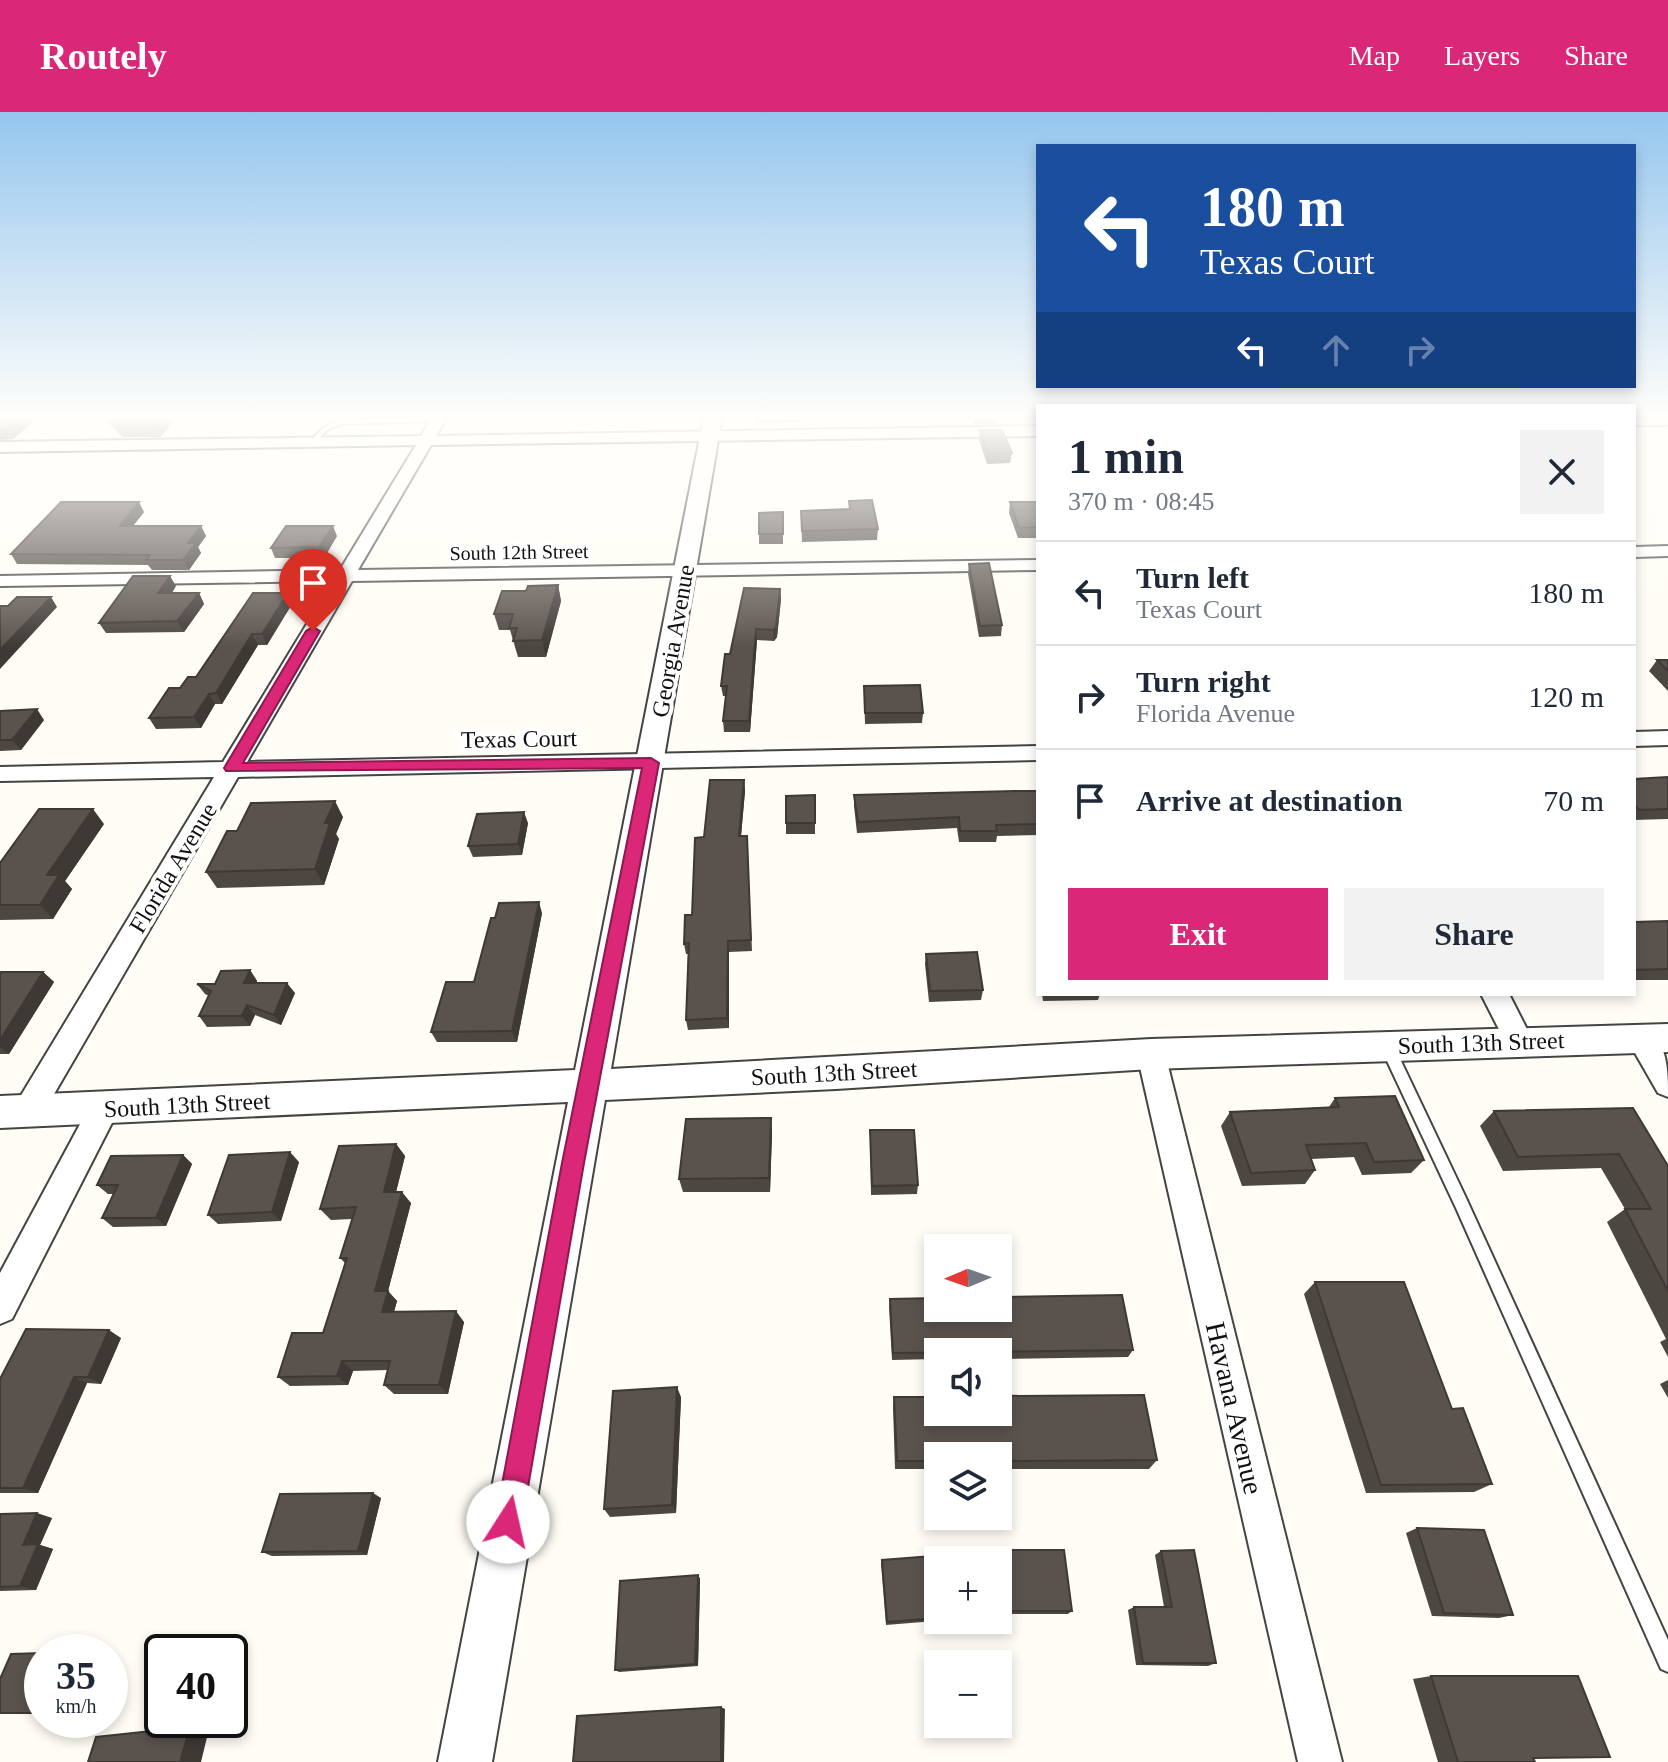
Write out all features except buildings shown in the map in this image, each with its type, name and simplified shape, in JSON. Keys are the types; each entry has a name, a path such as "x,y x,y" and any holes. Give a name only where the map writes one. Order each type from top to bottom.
{"street":[{"name":"Florida Avenue","path":"14,1112 232,768 394,494"},
{"name":"Georgia Avenue","path":"465,1762 700,494"},
{"path":"1636,552 1668,551"},
{"name":"South 12th Street","path":"0,581 686,573 1036,565"},
{"path":"1636,739 1668,738"},
{"name":"Texas Court","path":"0,774 1036,753"},
{"path":"1496,996 1519,1041"},
{"path":"1654,1039 1668,1084"},
{"name":"South 13th Street","path":"14,1112 1151,1054 1654,1039"},
{"name":"Havana Avenue","path":"1151,1054 1320,1762"},
{"path":"0,1307 104,1109"}],"lane":[{"path":"1386,1045 1668,1662"}],"route":[{"path":"313,631 232,768 651,763 599,1043 573,1163 508,1522"}]}
